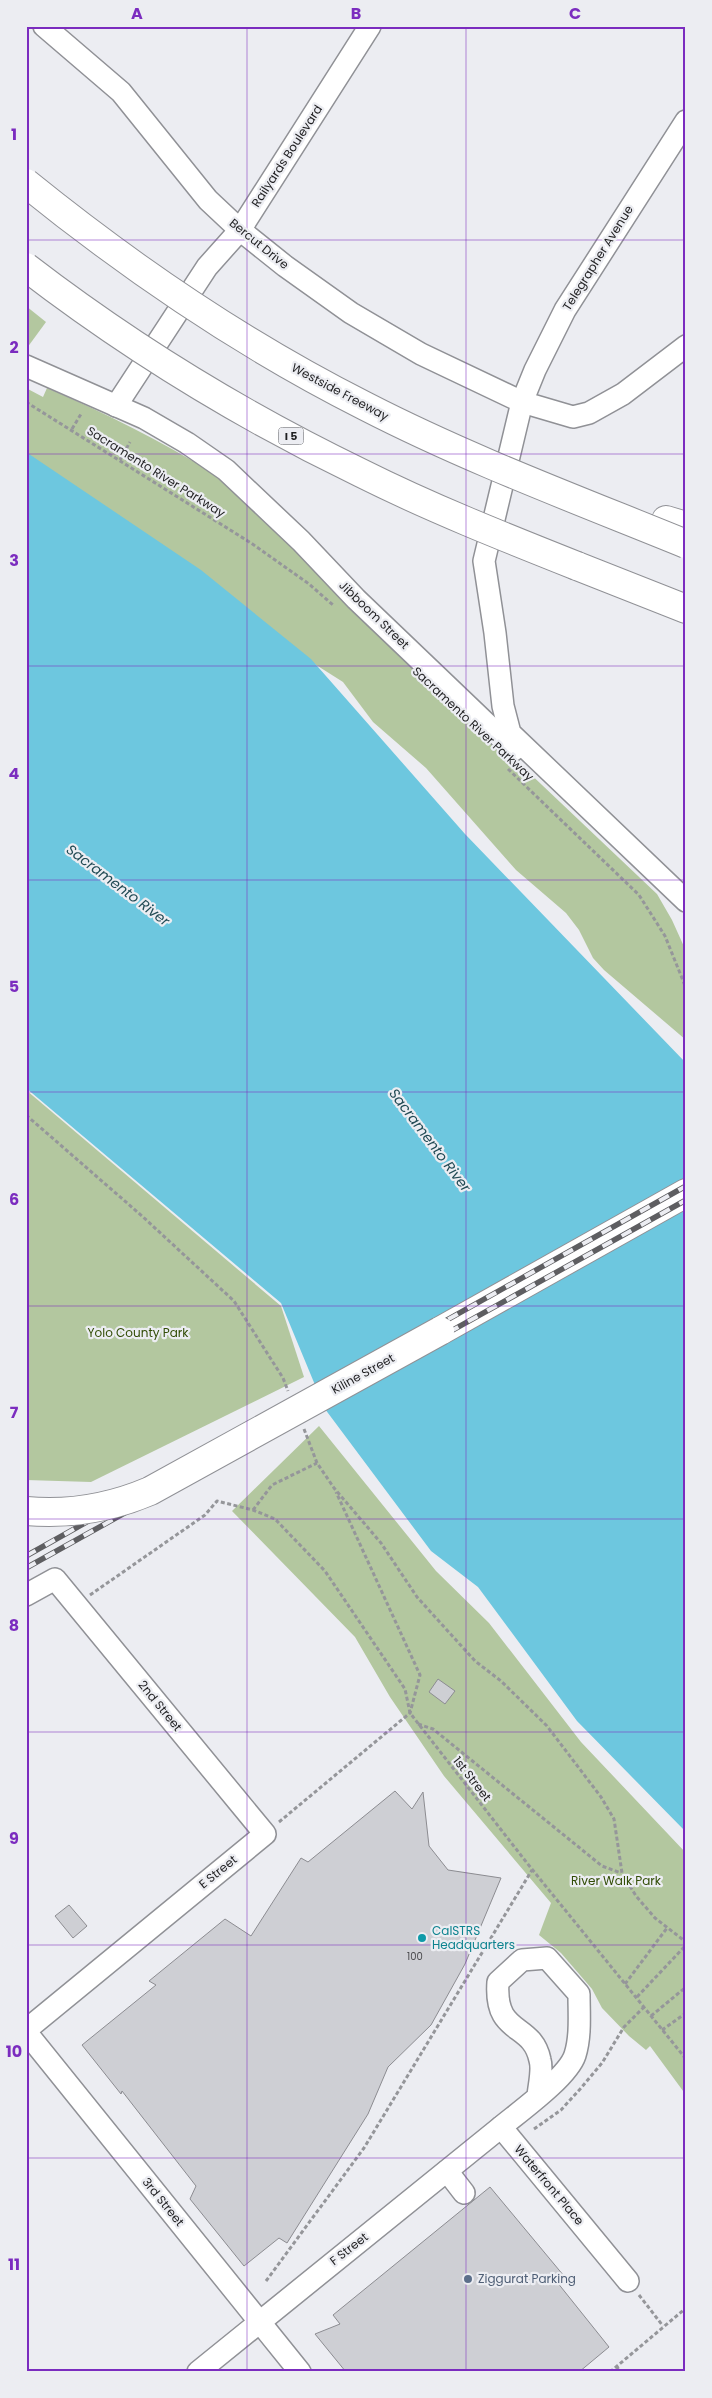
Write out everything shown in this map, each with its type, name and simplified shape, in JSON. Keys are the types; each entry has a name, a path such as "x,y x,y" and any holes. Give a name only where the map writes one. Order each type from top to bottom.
{"main road":[{"name":"Westside Freeway","path":"26,183 156,282 228,329 364,406 442,443 686,544"},
{"name":"I 5","path":"26,267 164,364 238,408 361,473 498,535 686,609"},
{"path":"498,467 686,526"},
{"name":"Kiline Street","path":"26,1511 54,1513 86,1510 110,1505 150,1491 686,1193"}],"street":[{"name":"Bercut Drive","path":"44,26 121,92 208,200 240,230 284,266 351,313 421,354 522,402 573,417 589,414 623,394 686,346"},
{"name":"Railyards Boulevard","path":"116,406 207,267 240,230 370,26"},
{"name":"Telegrapher Avenue","path":"686,121 565,310 538,363 522,402 484,560 503,706 510,732 686,901"},
{"name":"Jibboom Street","path":"26,366 116,406 180,439 226,470 301,541 347,604 686,915"},
{"name":"2nd Street","path":"26,1595 55,1579 265,1834"},
{"name":"E Street","path":"26,2031 265,1834"},
{"path":"501,2127 538,2096 558,2079 574,2057 579,2026 579,1994 547,1958 522,1960 498,1982 497,2001 505,2020 533,2042 541,2061 538,2096"},
{"name":"3rd Street","path":"26,2031 300,2372"},
{"name":"F Street","path":"198,2372 501,2127"},
{"name":"Waterfront Place","path":"501,2127 628,2281"},
{"path":"447,2171 464,2192"}],"path":[{"name":"Sacramento River Parkway","path":"26,402 72,429 251,543 309,584 347,604"},
{"path":"72,429 81,414"},
{"path":"120,460 130,442"},
{"name":"Sacramento River Parkway","path":"504,765 639,895 665,936 686,988"},
{"path":"26,1115 142,1216 234,1301 283,1378"},
{"path":"253,1510 272,1485 317,1463 334,1488 381,1543 417,1597 475,1661 501,1681 547,1726 601,1796 614,1819 622,1873 636,1896 667,1928 686,1942"},
{"path":"265,1834 410,1714 420,1675 334,1488"},
{"name":"1st Street","path":"76,1604 205,1516 217,1501 253,1510 275,1519 325,1571 405,1689 410,1714 532,1870 686,2059"},
{"path":"418,1724 433,1730 602,1866 622,1873"},
{"path":"266,2281 364,2148 532,1870"},
{"path":"625,1984 667,1928"},
{"path":"637,1997 686,1945"},
{"path":"651,2016 686,1987"},
{"path":"534,2129 561,2110 602,2063 624,2027 644,2007"},
{"path":"662,2030 686,2014"},
{"path":"628,2281 663,2326"},
{"path":"610,2372 686,2308"},
{"path":"616,2366 621,2372"}],"green space":[{"path":"26,306 46,322 27,348 26,347"},
{"path":"26,388 43,397 47,388 90,407 153,438 214,474 657,894 672,920 686,951 686,1040 604,970 593,958 579,930 566,913 516,870 426,768 373,722 343,682 313,663 26,461"},
{"name":"Yolo County Park","path":"26,1090 281,1306 304,1377 91,1482 26,1480"},
{"name":"River Walk Park","path":"319,1426 436,1571 489,1623 581,1742 686,1853 686,2095 650,2046 646,2050 629,2036 602,2008 592,1989 561,1953 539,1935 551,1903 444,1776 390,1697 355,1637 232,1511"}],"water":[{"name":"Sacramento River","path":"26,452 201,570 311,659 465,834 686,1063 686,1832 577,1721 478,1587 431,1551 325,1409 281,1303 26,1088"}],"building":[{"path":"438,1679 455,1691 445,1704 429,1692"},
{"path":"395,1791 412,1809 423,1792 429,1846 448,1870 501,1878 465,1964 431,2025 388,2067 368,2114 287,2243 279,2238 244,2266 190,2199 196,2186 122,2091 121,2094 82,2045 156,1985 149,1981 225,1919 251,1936 301,1858 308,1862"},
{"path":"69,1905 87,1926 73,1938 55,1916"},
{"name":"Ziggurat Parking","path":"490,2187 564,2276 557,2282 609,2347 579,2372 346,2372 315,2334 340,2324 333,2315"}],"railway":[{"path":"26,1556 686,1186"},
{"path":"26,1568 686,1200"}],"place":[{"name":"CalSTRS Headquarters","path":"422,1938"},
{"name":"Ziggurat Parking","path":"468,2279"}]}
